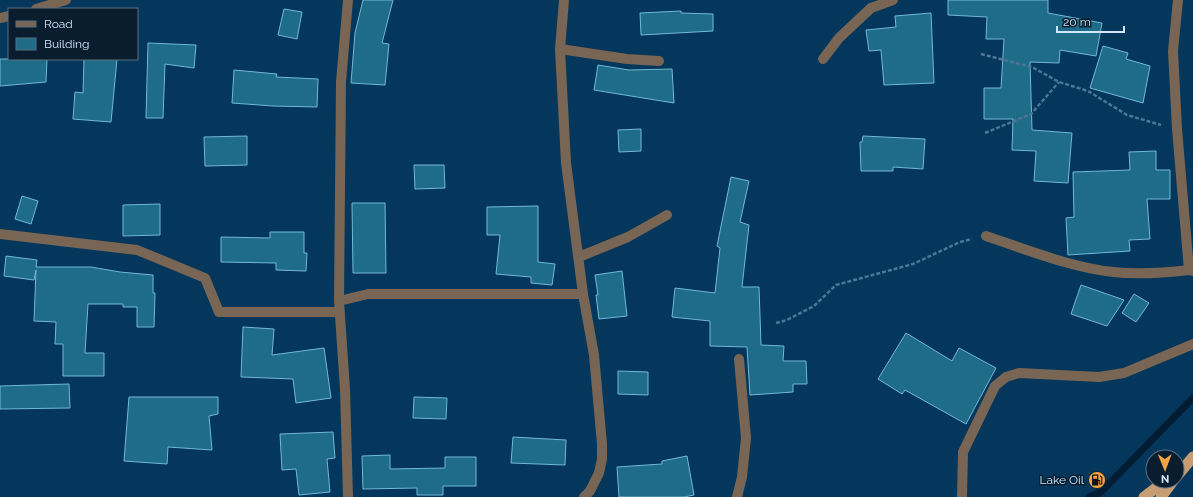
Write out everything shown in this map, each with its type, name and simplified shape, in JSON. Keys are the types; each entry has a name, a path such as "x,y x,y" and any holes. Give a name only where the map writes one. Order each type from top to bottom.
{"highway":[{"path":"1185,465 1193,457"},
{"path":"1144,497 1154,489"}],"street":[{"path":"39,8 66,0"},
{"path":"348,0 341,82 339,301 345,389 348,497"},
{"path":"564,0 560,49 566,162 583,294 594,355 602,444 602,459 599,473 590,491 584,497"},
{"path":"823,59 839,38 871,8 893,0"},
{"path":"986,236 1065,261 1111,272 1145,274 1191,271 1177,128 1173,51 1178,0"},
{"path":"560,49 627,59 659,61"},
{"path":"579,257 628,237 667,215"},
{"path":"0,234 137,250 205,278 219,312 340,312"},
{"path":"339,301 368,294 583,294"},
{"path":"962,497 963,452 995,386 1006,377 1019,373 1099,377 1124,373 1193,344"},
{"path":"737,497 742,477 746,438 739,358"}],"path":[{"path":"981,54 1032,67 1059,82 1088,90 1126,115 1151,124 1177,128"},
{"path":"985,133 1031,114 1059,82"},
{"path":"776,323 787,320 814,306 836,285 913,264 960,242 986,236"}],"building":[{"path":"363,0 393,0 382,43 389,44 385,85 351,83 355,33"},
{"path":"948,0 1048,0 1048,13 1102,23 1096,56 1060,50 1059,63 1030,62 1032,130 1072,133 1068,183 1034,181 1036,151 1012,150 1013,119 984,119 984,88 1001,88 1004,39 986,39 987,17 948,15"},
{"path":"284,9 302,12 297,39 278,35"},
{"path":"681,11 681,13 713,14 713,31 641,35 640,13"},
{"path":"931,13 934,83 884,85 881,50 869,51 866,30 896,27 895,16"},
{"path":"148,43 196,45 194,68 165,64 163,118 146,118"},
{"path":"1103,46 1128,53 1126,59 1150,66 1143,103 1090,88"},
{"path":"0,59 47,60 46,82 0,86"},
{"path":"84,60 117,60 111,122 73,119 75,92 83,93"},
{"path":"598,65 629,70 672,69 674,103 594,90"},
{"path":"234,70 277,74 276,77 318,79 317,107 232,103"},
{"path":"641,129 641,151 619,152 618,130"},
{"path":"247,136 247,165 205,166 204,137"},
{"path":"863,136 925,139 923,169 893,167 893,171 861,171 860,142 862,142"},
{"path":"1156,151 1156,170 1170,170 1170,199 1147,199 1150,239 1129,240 1130,251 1068,255 1066,218 1074,217 1073,172 1130,170 1129,152"},
{"path":"414,165 444,165 445,188 415,189"},
{"path":"731,177 749,181 740,222 749,225 742,287 759,287 761,345 784,346 783,361 806,361 807,384 793,384 793,392 750,395 747,347 710,346 710,321 672,317 675,288 715,293 720,248 717,246"},
{"path":"22,196 38,201 31,224 15,219"},
{"path":"352,203 385,203 386,273 353,273"},
{"path":"160,204 160,235 123,236 123,205"},
{"path":"538,206 538,262 555,264 552,285 531,283 531,277 496,274 500,235 487,235 487,207"},
{"path":"270,232 304,232 304,253 307,253 306,271 276,270 276,263 221,262 221,237 270,238"},
{"path":"6,256 37,260 36,267 91,267 120,272 153,275 153,293 155,293 154,327 137,327 137,307 123,307 123,304 88,304 85,353 104,353 104,376 63,376 63,344 55,344 56,322 34,321 36,270 34,280 4,276"},
{"path":"622,271 627,316 599,319 595,275"},
{"path":"1081,285 1124,300 1107,326 1071,314"},
{"path":"1134,294 1149,303 1136,322 1122,313"},
{"path":"243,327 274,329 272,355 324,348 331,398 296,403 293,379 241,377"},
{"path":"906,333 952,361 959,348 996,368 966,424 905,390 902,394 878,379"},
{"path":"618,371 648,372 648,395 618,394"},
{"path":"69,384 70,408 0,409 0,386"},
{"path":"129,397 218,397 218,414 209,416 212,450 168,447 167,464 124,461"},
{"path":"414,397 447,398 446,419 413,418"},
{"path":"333,432 335,458 327,459 330,492 299,495 296,469 282,470 280,434"},
{"path":"513,437 566,440 565,465 511,463"},
{"path":"390,455 390,469 445,468 445,457 476,457 476,486 443,486 443,495 417,495 417,488 363,489 362,456"},
{"path":"687,456 694,495 684,497 619,497 617,467 662,464 662,461"}],"waterway":[{"path":"1089,497 1101,492 1193,398"}],"place":[{"name":"Lake Oil","path":"1097,480"}]}
